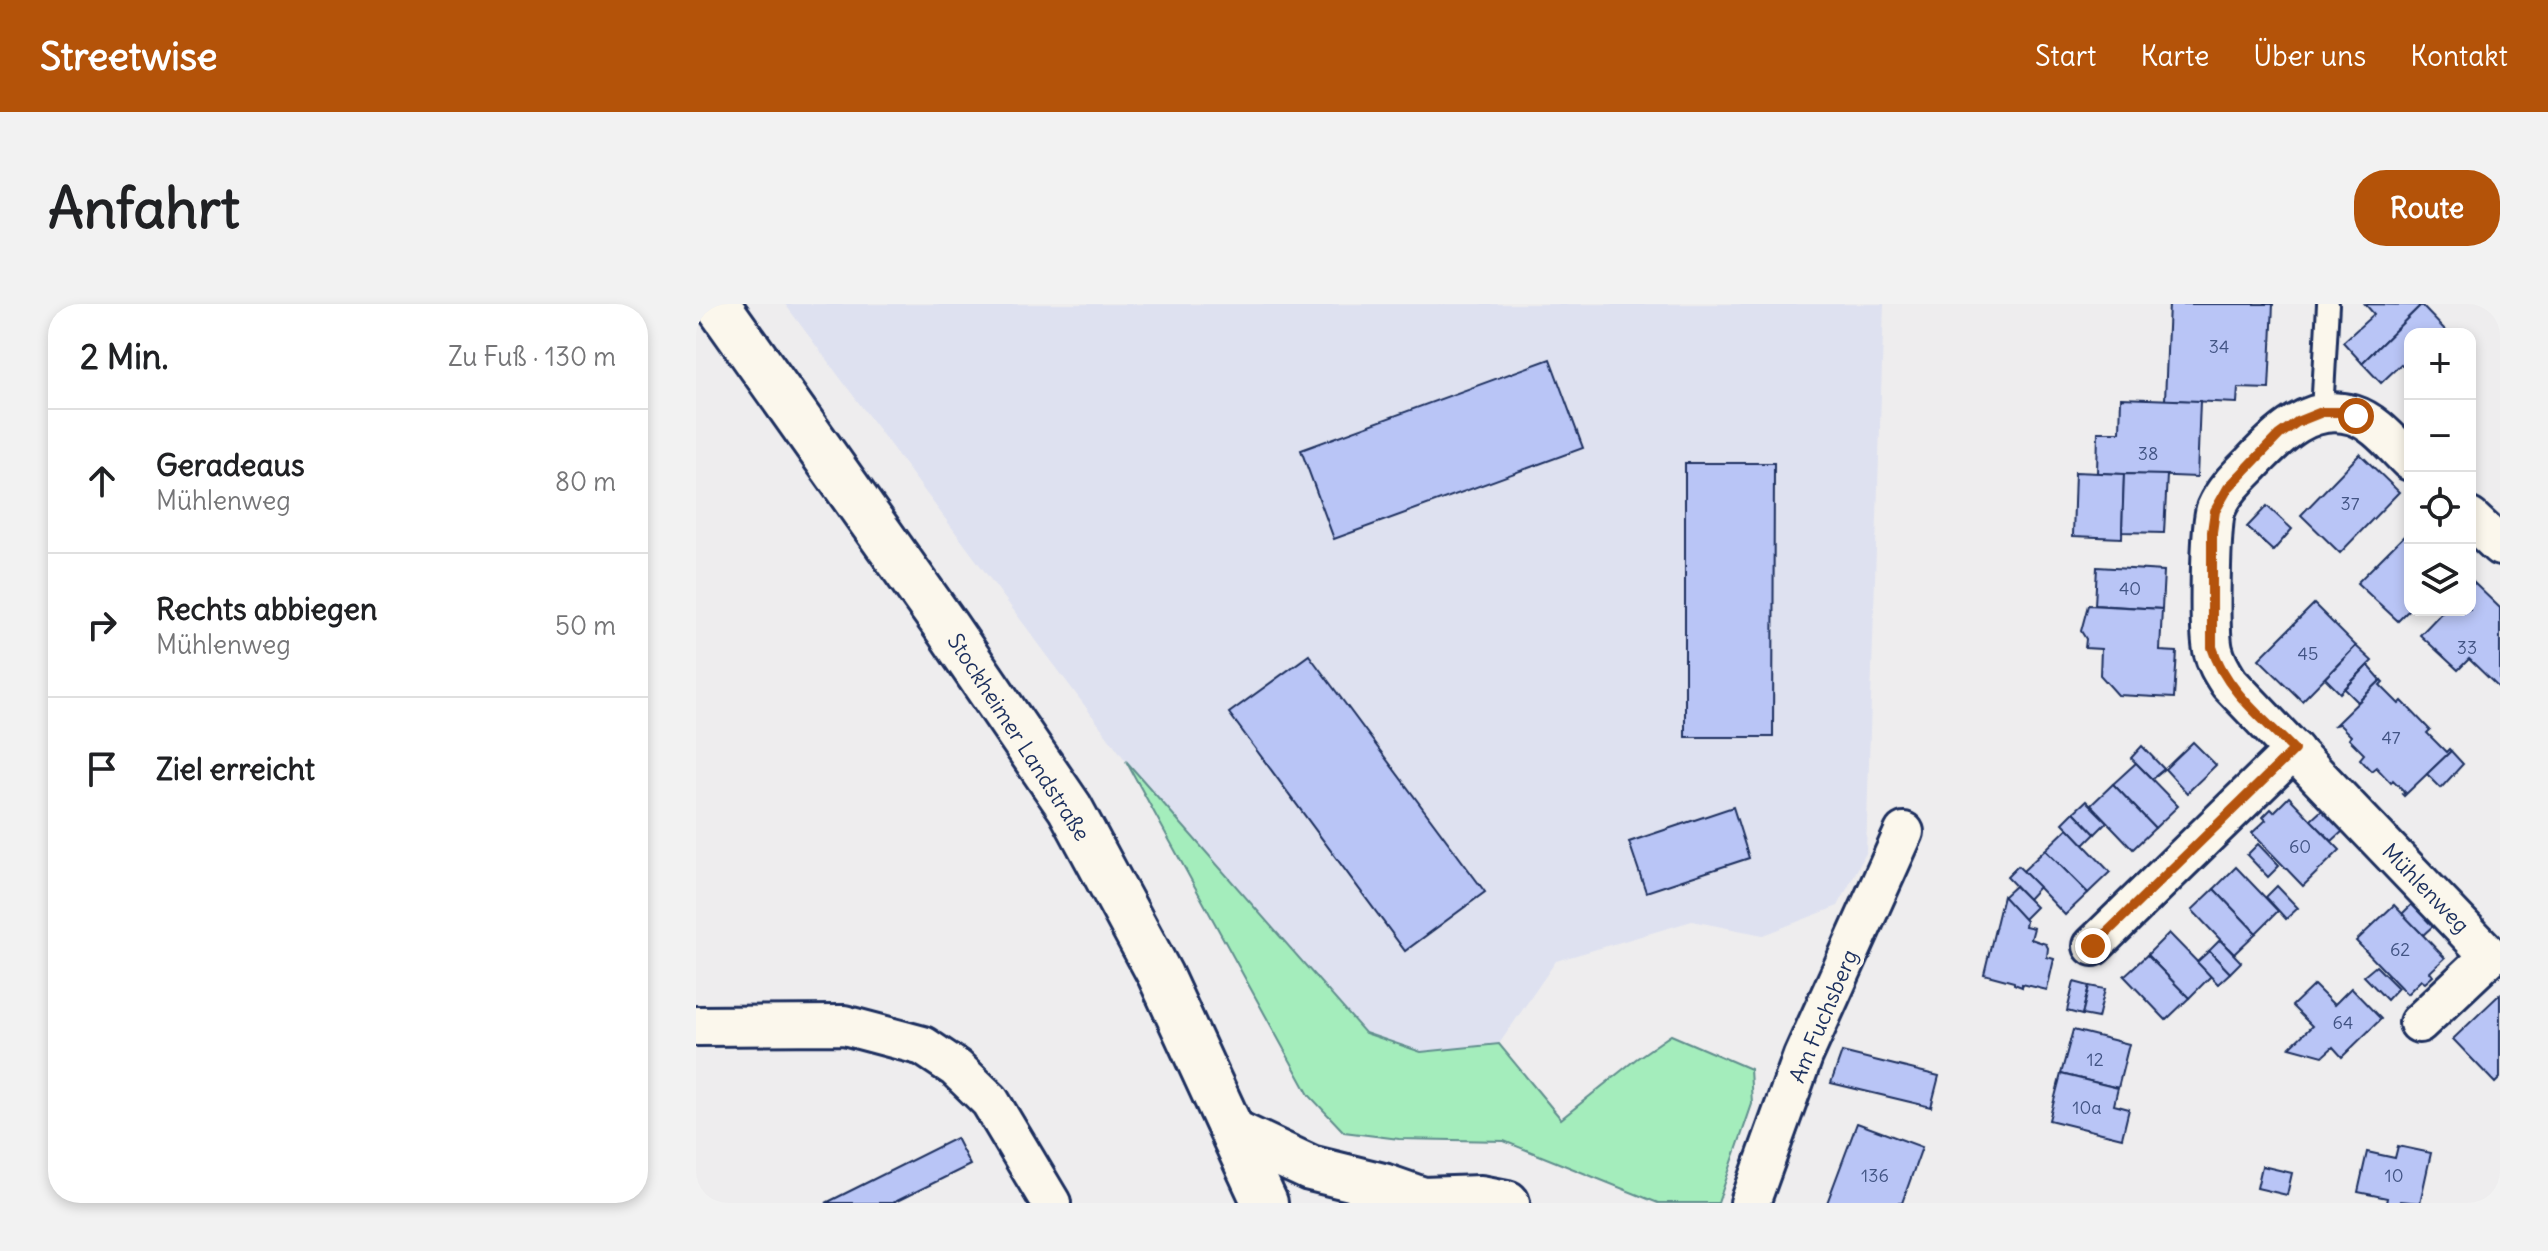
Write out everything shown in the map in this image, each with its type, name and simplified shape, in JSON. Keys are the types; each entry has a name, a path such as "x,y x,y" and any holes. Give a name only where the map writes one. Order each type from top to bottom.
{"street":[{"name":"Stockheimer Landstraße","path":"717,304 947,628 1070,808 1160,975 1265,1203"},
{"path":"2322,412 2356,416 2373,425 2404,455"},
{"name":"Mühlenweg","path":"2322,412 2297,422 2279,435 2228,488 2215,511 2212,532 2212,647 2218,666 2229,683 2495,951 2419,1023"},
{"path":"2476,524 2500,546"},
{"path":"2093,946 2294,750"},
{"name":"Am Fuchsberg","path":"1750,1203 1803,1056 1904,832"},
{"path":"696,1026 844,1025 923,1046 956,1068 990,1101 1051,1203"},
{"path":"1235,1133 1310,1168 1383,1186 1419,1202 1481,1198 1507,1203"}],"lane":[{"path":"2322,412 2328,304"}],"shaded area":[{"path":"785,304 1884,304 1866,853 1838,906 1763,935 1692,921 1556,961 1499,1044 1421,1052 1365,1033 1126,761"}],"green space":[{"path":"1126,761 1365,1033 1421,1052 1499,1044 1561,1119 1671,1035 1750,1069 1752,1104 1718,1203 1658,1203 1504,1141 1399,1139 1344,1132 1309,1095"}],"building":[{"path":"2169,304 2273,304 2269,389 2238,388 2237,403 2165,400"},
{"path":"2365,304 2421,305 2362,363 2343,342 2374,314"},
{"path":"2421,305 2443,328 2404,328 2404,367 2401,364 2381,383 2362,363"},
{"path":"1550,359 1583,448 1334,539 1301,450"},
{"path":"2121,398 2200,401 2197,477 2097,473 2098,432 2120,432"},
{"path":"2360,454 2399,492 2340,553 2301,515"},
{"path":"1685,463 1774,463 1773,737 1685,737"},
{"path":"2075,472 2124,474 2122,538 2073,536"},
{"path":"2124,474 2167,475 2164,533 2122,532"},
{"path":"2267,506 2292,529 2273,551 2247,527"},
{"path":"2404,536 2404,615 2398,621 2357,583"},
{"path":"2097,567 2164,571 2162,609 2095,605"},
{"path":"2476,585 2500,608 2500,689 2469,659 2458,670 2420,635 2438,616 2476,616"},
{"path":"2314,604 2356,646 2302,701 2259,659"},
{"path":"2088,605 2162,609 2160,651 2177,652 2174,698 2118,695 2100,675 2101,649 2085,648 2086,639 2081,631"},
{"path":"2356,646 2372,661 2340,693 2325,678"},
{"path":"1309,655 1485,892 1405,951 1229,713"},
{"path":"2368,665 2381,680 2358,702 2345,689"},
{"path":"2381,680 2380,685 2399,704 2402,701 2430,730 2427,733 2446,752 2451,751 2404,796 2402,794 2405,792 2376,767 2371,771 2360,759 2364,754 2349,739 2351,736 2339,724 2335,725"},
{"path":"2193,742 2216,765 2187,793 2165,769"},
{"path":"2142,746 2164,769 2152,779 2131,758"},
{"path":"2451,751 2463,764 2441,788 2427,774"},
{"path":"2136,763 2178,806 2155,828 2113,784"},
{"path":"2113,784 2155,828 2133,849 2091,805"},
{"path":"2289,797 2340,850 2303,886 2252,833 2266,820 2263,817 2271,809 2274,812"},
{"path":"2086,801 2107,822 2095,834 2074,812"},
{"path":"1733,807 1749,858 1646,892 1629,842"},
{"path":"2322,810 2343,831 2332,841 2311,820"},
{"path":"2074,812 2095,834 2084,845 2063,823"},
{"path":"2068,828 2110,872 2088,893 2045,850"},
{"path":"2258,844 2279,866 2268,877 2247,855"},
{"path":"2045,850 2088,893 2065,915 2023,871"},
{"path":"2018,866 2039,887 2028,899 2007,877"},
{"path":"2236,867 2278,911 2256,933 2214,889"},
{"path":"2015,886 2036,907 2024,919 2003,897"},
{"path":"2277,886 2298,908 2286,919 2266,897"},
{"path":"2214,889 2256,933 2234,954 2192,910"},
{"path":"2003,896 2026,921 2025,926 2034,928 2031,939 2046,944 2047,957 2054,959 2047,990 2022,984 2022,987 1984,974"},
{"path":"2413,903 2434,925 2423,935 2402,914"},
{"path":"2394,905 2445,958 2430,972 2433,976 2425,983 2421,980 2407,994 2356,941"},
{"path":"2169,933 2211,976 2189,998 2147,955"},
{"path":"2220,940 2241,962 2230,973 2209,951"},
{"path":"2209,951 2230,973 2218,984 2197,962"},
{"path":"2147,955 2189,998 2166,1020 2124,976"},
{"path":"2376,966 2398,988 2387,1000 2364,976"},
{"path":"2074,982 2089,986 2082,1015 2067,1011"},
{"path":"2314,985 2334,1005 2351,988 2381,1019 2342,1057 2333,1047 2323,1056 2290,1047 2312,1026 2292,1006"},
{"path":"2089,986 2105,989 2098,1018 2082,1015"},
{"path":"2500,994 2500,1078 2495,1083 2453,1039"},
{"path":"2073,1030 2129,1044 2118,1088 2061,1074"},
{"path":"1842,1052 1939,1076 1931,1107 1831,1083"},
{"path":"2061,1074 2118,1088 2114,1105 2129,1109 2122,1138 2049,1120"},
{"path":"1857,1123 1922,1147 1902,1203 1827,1203"},
{"path":"956,1138 970,1165 893,1203 826,1203"},
{"path":"2398,1146 2431,1153 2420,1203 2386,1203 2387,1198 2358,1192 2367,1152 2395,1158"},
{"path":"2262,1166 2292,1173 2287,1195 2257,1188"}],"route":[{"path":"2093,946 2294,750 2229,683 2218,666 2212,647 2212,532 2215,511 2228,488 2279,435 2297,422 2322,412 2356,416"}]}
